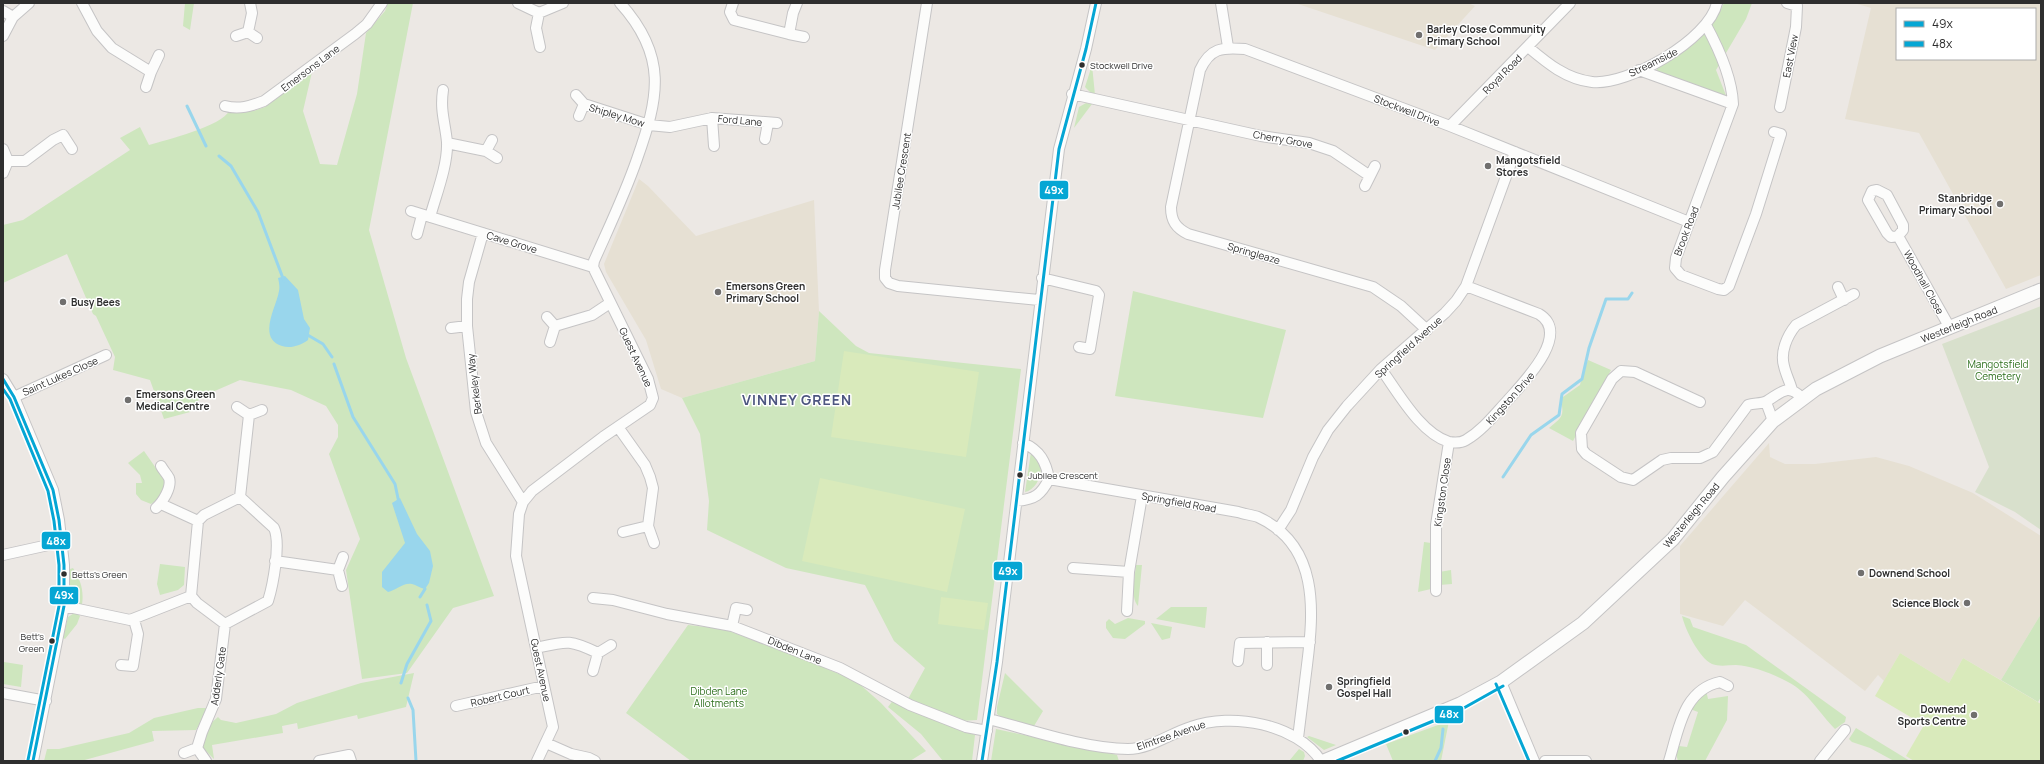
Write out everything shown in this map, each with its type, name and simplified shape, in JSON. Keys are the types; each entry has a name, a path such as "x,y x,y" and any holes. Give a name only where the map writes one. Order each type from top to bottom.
{"street":[{"path":"3,36 13,17 29,3"},
{"path":"82,3 97,31 112,48 151,72"},
{"path":"236,36 253,35 250,3"},
{"name":"Emersons Lane","path":"225,106 237,108 248,107 264,101 355,34 367,24 382,3"},
{"path":"518,3 539,13 563,3"},
{"path":"593,267 594,261 627,186 649,125 654,106 656,82 653,60 643,34 629,13 620,3"},
{"path":"733,3 730,12 734,20 804,37"},
{"path":"789,34 793,13 797,3"},
{"name":"Jubilee Crescent","path":"927,3 885,278 890,283 898,286 1039,300"},
{"path":"982,761 989,719 1017,500 1039,300 1059,149 1072,94 1086,49 1096,3"},
{"path":"1072,94 1190,120 1200,70 1206,58 1216,51 1228,47 1221,3"},
{"name":"Royal Road","path":"1450,126 1570,3"},
{"name":"Streamside","path":"1528,47 1551,66 1570,76 1592,82 1617,79 1639,70 1687,44 1706,25 1717,3"},
{"name":"East View","path":"1780,107 1796,27 1797,4 1787,3"},
{"path":"3,11 13,17"},
{"path":"539,13 536,28 540,47"},
{"name":"Brook Road","path":"1706,25 1716,45 1729,78 1733,104 1674,263 1677,272 1718,288 1728,288 1756,214 1781,134 1774,132"},
{"name":"Stockwell Drive","path":"1228,47 1245,49 1450,126 1689,222"},
{"path":"146,87 159,55"},
{"path":"1639,70 1733,104"},
{"path":"417,234 426,216 442,174 447,143 441,105 444,90"},
{"name":"Shipley Mow","path":"576,95 584,104 649,125"},
{"name":"Shipley Mow","path":"579,116 584,104"},
{"name":"Ford Lane","path":"649,125 670,127 712,118 772,123 765,139"},
{"name":"Ford Lane","path":"712,118 714,146"},
{"name":"Cherry Grove","path":"1190,120 1261,136 1320,146 1333,151 1370,176"},
{"name":"Springleaze","path":"1190,120 1171,207 1172,219 1180,230 1188,234 1373,287 1401,306 1427,330"},
{"path":"8,161 25,161 53,140 63,135 72,148"},
{"path":"486,151 492,140"},
{"path":"447,143 486,151 497,158"},
{"path":"3,150 8,161 3,173"},
{"name":"Springfield Avenue","path":"1278,530 1291,510 1313,457 1328,430 1347,406 1381,369 1427,330 1456,301 1466,286 1515,152"},
{"path":"1365,186 1375,166"},
{"name":"Cave Grove","path":"411,211 593,267"},
{"name":"Berkeley Way","path":"483,233 469,282 467,326 476,412 486,443 523,502"},
{"name":"Woodhall Close","path":"1898,236 1950,328"},
{"name":"Guest Avenue","path":"537,761 554,727 516,556 519,514 523,502 532,492 618,427 650,405 653,398 648,379 593,267"},
{"path":"1042,278 1096,291 1099,295 1090,349 1079,347"},
{"name":"Kingston Drive","path":"1449,442 1459,443 1484,426 1540,362 1545,352 1550,332 1548,323 1539,314 1466,286"},
{"path":"1838,287 1844,300"},
{"name":"Westerleigh Road","path":"1323,761 1460,704 1501,682 1584,623 1673,539 1723,477 1797,394 1831,380 1880,356 2041,290"},
{"path":"1797,394 1784,365 1784,354 1790,332 1796,325 1854,294"},
{"path":"555,326 592,315 610,302"},
{"path":"547,317 555,326"},
{"path":"451,328 467,326"},
{"path":"550,342 555,326"},
{"name":"Saint Lukes Close","path":"14,397 106,356"},
{"path":"1381,369 1419,421 1429,430 1449,442"},
{"path":"1700,402 1635,372 1621,371 1612,379 1581,433 1582,449 1586,454 1621,477 1633,480 1662,460 1671,458 1700,458 1707,456 1719,447 1748,405 1766,402 1783,391 1797,394"},
{"path":"3,379 14,397 53,490 62,542 64,565 64,606 33,761"},
{"path":"1766,402 1773,422"},
{"path":"238,406 250,415"},
{"path":"250,415 262,410"},
{"path":"240,497 250,415"},
{"path":"618,427 644,465 650,477 653,488 648,526 654,544"},
{"name":"Kingston Close","path":"1436,591 1436,525 1449,442"},
{"path":"1017,500 1030,500 1042,492 1049,479 1044,459 1033,447 1023,443"},
{"path":"161,466 169,478 158,506 198,521"},
{"name":"Springfield Road","path":"1049,479 1258,517 1278,530 1293,546 1302,562 1310,585 1312,619 1298,738"},
{"path":"1127,611 1129,572 1142,496"},
{"path":"240,497 274,528 277,535 275,562 268,601 225,624 197,603 191,596 198,521 204,515 240,497"},
{"path":"623,532 648,526"},
{"path":"3,555 62,542"},
{"path":"342,586 338,570 343,557"},
{"path":"275,562 338,570"},
{"path":"1073,568 1129,572"},
{"path":"64,606 134,620 191,596"},
{"name":"Dibden Lane","path":"593,598 613,600 667,614 732,626 840,668 910,705 966,727 987,732"},
{"path":"732,626 736,608 747,610"},
{"path":"121,665 133,666 138,634 134,620"},
{"name":"Adderly Gate","path":"197,748 216,699 225,624"},
{"path":"536,648 567,641 580,644 598,653"},
{"path":"1267,642 1267,665"},
{"path":"1238,661 1240,643 1310,642"},
{"path":"593,671 598,653 612,645"},
{"path":"1669,761 1684,711 1695,694 1708,684 1722,680"},
{"path":"1501,682 1534,761"},
{"name":"Robert Court","path":"456,706 544,686"},
{"path":"3,693 46,701"},
{"name":"Elmtree Avenue","path":"989,719 1104,748 1130,749 1140,747 1192,726 1214,721 1251,723 1287,732 1298,738 1323,761"},
{"path":"1820,761 1845,730"},
{"path":"546,743 571,754 595,761"},
{"path":"184,753 197,748 206,761"},
{"path":"319,761 349,755 351,761"},
{"path":"1545,761 1586,761"}],"shaded area":[{"name":"Barley Close Community Primary School","path":"1295,3 1468,3 1475,6 1435,50"},
{"name":"Stanbridge Primary School","path":"1854,3 2041,3 2041,275 2006,289 1919,133 1845,119 1871,8"},
{"name":"Emersons Green Primary School","path":"639,179 648,186 696,236 814,200 819,311 815,361 682,398 661,389 646,340 606,272 604,264"},
{"name":"Downend School","path":"1769,443 1770,457 1785,464 1815,464 1876,457 1909,466 1973,493 2041,536 2041,614 2001,680 1963,658 1949,683 1900,653 1884,681 1878,675 1865,691 1745,600 1723,626 1680,614 1680,546"}],"green space":[{"path":"185,3 194,3 190,30 183,26"},
{"path":"388,3 413,3 369,230 406,358 494,596 453,608 407,673 362,679 346,570 360,539 329,454 338,437 338,425 326,406 291,390 240,380 201,397 190,412 164,419 150,380 113,370 115,357 96,316 93,314 67,254 3,283 3,225 23,220 130,150 120,138 140,127 149,145 180,136 216,122 224,117 229,111 253,111 265,107 312,72 303,111 320,164 337,165 357,94 366,33 385,11"},
{"path":"1724,3 1752,3 1746,19 1716,70 1727,98 1656,72 1658,66 1689,47 1704,34 1718,15"},
{"path":"1092,65 1095,95 1085,87"},
{"path":"1086,103 1092,104 1074,128 1079,107"},
{"path":"1133,291 1286,330 1263,418 1115,396"},
{"name":"Mangotsfield Cemetery","path":"2041,306 2041,530 2015,512 1975,492 1989,467 1942,344"},
{"path":"819,311 856,346 869,353 1021,369 977,720 961,721 908,699 925,668 894,641 865,585 786,568 707,530 709,501 700,434 682,398 815,361"},
{"path":"844,351 979,372 966,457 831,437"},
{"path":"1588,360 1611,370 1573,441 1549,428 1561,417 1561,401 1563,397 1580,385"},
{"path":"144,451 165,481 161,494 151,504 141,500 136,494 136,483 142,483 140,475 128,463"},
{"path":"1031,452 1036,457 1041,471 1040,476 1033,488 1025,492"},
{"path":"820,478 965,509 947,592 802,561"},
{"path":"1424,542 1431,543 1431,589 1418,592"},
{"path":"160,564 185,567 184,585 178,590 160,595 157,584"},
{"path":"1136,565 1142,565 1138,606 1134,597"},
{"path":"73,568 81,586 83,595 82,605 72,602 69,596 70,569"},
{"path":"1451,570 1452,584 1439,585 1439,572"},
{"path":"941,597 988,603 984,630 938,624"},
{"path":"1171,607 1207,607 1205,628 1156,619"},
{"path":"76,612 80,616 77,624 65,639 63,638 68,617"},
{"path":"2041,614 2041,697 2038,702 2001,680"},
{"path":"1682,616 1690,619 1693,627 1746,645 1846,717 1845,722 1835,729 1802,691 1776,676 1749,667 1736,665 1724,666 1712,664 1707,661 1702,656 1689,635"},
{"path":"1128,618 1145,621 1145,624 1125,639 1113,638 1106,628 1106,622 1109,619 1115,624"},
{"path":"1151,623 1172,627 1170,638 1162,640"},
{"name":"Dibden Lane Allotments","path":"688,625 724,629 856,681 881,703 926,751 910,761 691,761 626,713"},
{"name":"Downend Sports Centre","path":"1900,653 1949,683 1963,658 2041,704 2041,761 1914,761 1906,756 1924,725 1875,696"},
{"path":"4,662 23,665 21,687 3,684"},
{"path":"414,673 406,707 358,719 357,715 298,729 297,723 282,726 283,733 212,745 214,759 203,748 206,730 218,717 221,720 236,723 276,714 297,703 361,683"},
{"path":"1005,673 1043,711 1034,726 1001,717 997,714 997,707"},
{"path":"1706,690 1708,699 1728,696 1727,720 1705,761 1678,761 1676,754 1679,746 1687,747 1698,712 1690,709"},
{"path":"894,699 975,735 972,761 943,761 921,734 888,707"},
{"path":"198,708 209,708 196,730 152,731 154,741 81,761 44,761 47,749 59,749 129,733 154,718"},
{"path":"1449,721 1441,761 1393,761 1386,744"},
{"path":"1856,728 1910,761 1894,761 1870,748 1852,742 1849,739"},
{"path":"996,729 1117,755 1119,761 991,761"},
{"path":"1309,736 1336,745 1324,750 1307,737"},
{"path":"1299,749 1304,752 1305,756 1303,761 1289,761"}],"water":[{"path":"285,276 298,290 304,319 310,328 308,340 292,347 282,346 275,342 269,330 279,289 278,278"},
{"path":"400,498 417,534 430,551 433,566 429,583 425,589 414,584 409,584 403,585 388,592 382,587 382,572 405,543 392,503"}],"waterway":[{"path":"187,106 206,146"},
{"path":"219,156 231,166 258,212 284,281"},
{"path":"1503,477 1531,435 1559,415 1562,394 1582,379 1589,348 1606,299 1628,299 1632,293"},
{"path":"306,334 323,344 332,357"},
{"path":"334,364 353,417 395,484 399,503"},
{"path":"420,597 425,589 424,586"},
{"path":"401,683 407,664 431,621 427,605"},
{"path":"408,698 413,710 416,761"},
{"path":"1435,761 1441,748 1443,729"}],"transit line":[{"name":"49x","path":"982,761 997,662 1059,149 1086,49 1096,3"},
{"name":"49x","path":"3,379 14,397 53,490 59,520 64,565 64,606 33,761"},
{"name":"48x","path":"3,389 10,399 48,491 54,521 59,565 59,606 28,760"},
{"name":"48x","path":"1496,684 1529,761"},
{"name":"48x","path":"1337,761 1462,709 1503,686"}],"place":[{"name":"Barley Close Community Primary School","path":"1419,35"},
{"name":"Stockwell Drive","path":"1082,65"},
{"name":"Mangotsfield Stores","path":"1488,166"},
{"name":"Stanbridge Primary School","path":"2000,204"},
{"name":"Emersons Green Primary School","path":"718,292"},
{"name":"Busy Bees","path":"63,302"},
{"name":"Emersons Green Medical Centre","path":"128,400"},
{"name":"Jubilee Crescent","path":"1020,475"},
{"name":"Downend School","path":"1861,573"},
{"name":"Betts's Green","path":"64,574"},
{"name":"Science Block","path":"1967,603"},
{"name":"Bett's Green","path":"52,641"},
{"name":"Springfield Gospel Hall","path":"1329,687"},
{"name":"Downend Sports Centre","path":"1974,715"}],"district":[{"name":"VINNEY GREEN","path":"797,400"}]}
